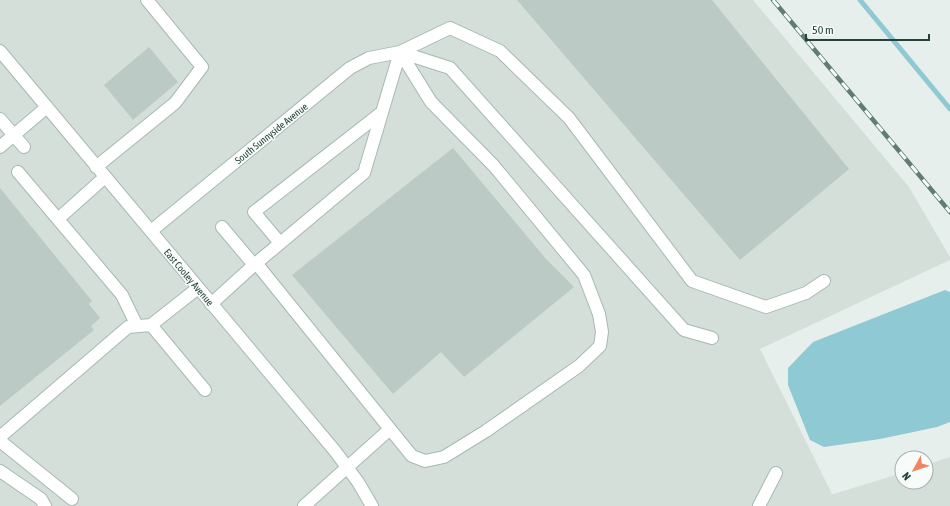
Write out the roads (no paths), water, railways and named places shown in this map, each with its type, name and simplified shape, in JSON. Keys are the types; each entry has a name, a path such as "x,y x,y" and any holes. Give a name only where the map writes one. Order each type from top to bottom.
{"street":[{"path":"96,167 175,103 202,67 147,0"},
{"path":"212,304 255,264 364,173 400,52 450,28 500,51 569,118 692,281 766,307 806,293 824,281"},
{"name":"East Cooley Avenue","path":"0,51 347,468 372,506"},
{"path":"400,52 450,68 684,330 712,338"},
{"path":"222,228 255,264 412,456 426,461 444,457 486,431 579,366 600,346 602,332 599,314 584,274 494,166 431,102 400,52"},
{"name":"South Sunnyside Avenue","path":"151,231 350,68 369,58 400,52"},
{"path":"0,147 47,107"},
{"path":"280,243 254,212 381,113"},
{"path":"0,119 24,147"},
{"path":"18,172 122,295 137,326"},
{"path":"58,219 105,177"},
{"path":"0,437 128,327 151,325 198,288"},
{"path":"151,325 205,390"},
{"path":"304,506 390,429"},
{"path":"0,441 72,499"},
{"path":"0,471 41,498 45,506"},
{"path":"759,506 776,473"}],"water":[{"path":"945,290 950,292 950,422 937,427 880,439 824,447 810,440 788,385 788,368 813,342"}],"waterway":[{"path":"860,0 950,109"}],"railway":[{"path":"773,0 950,212"}]}
